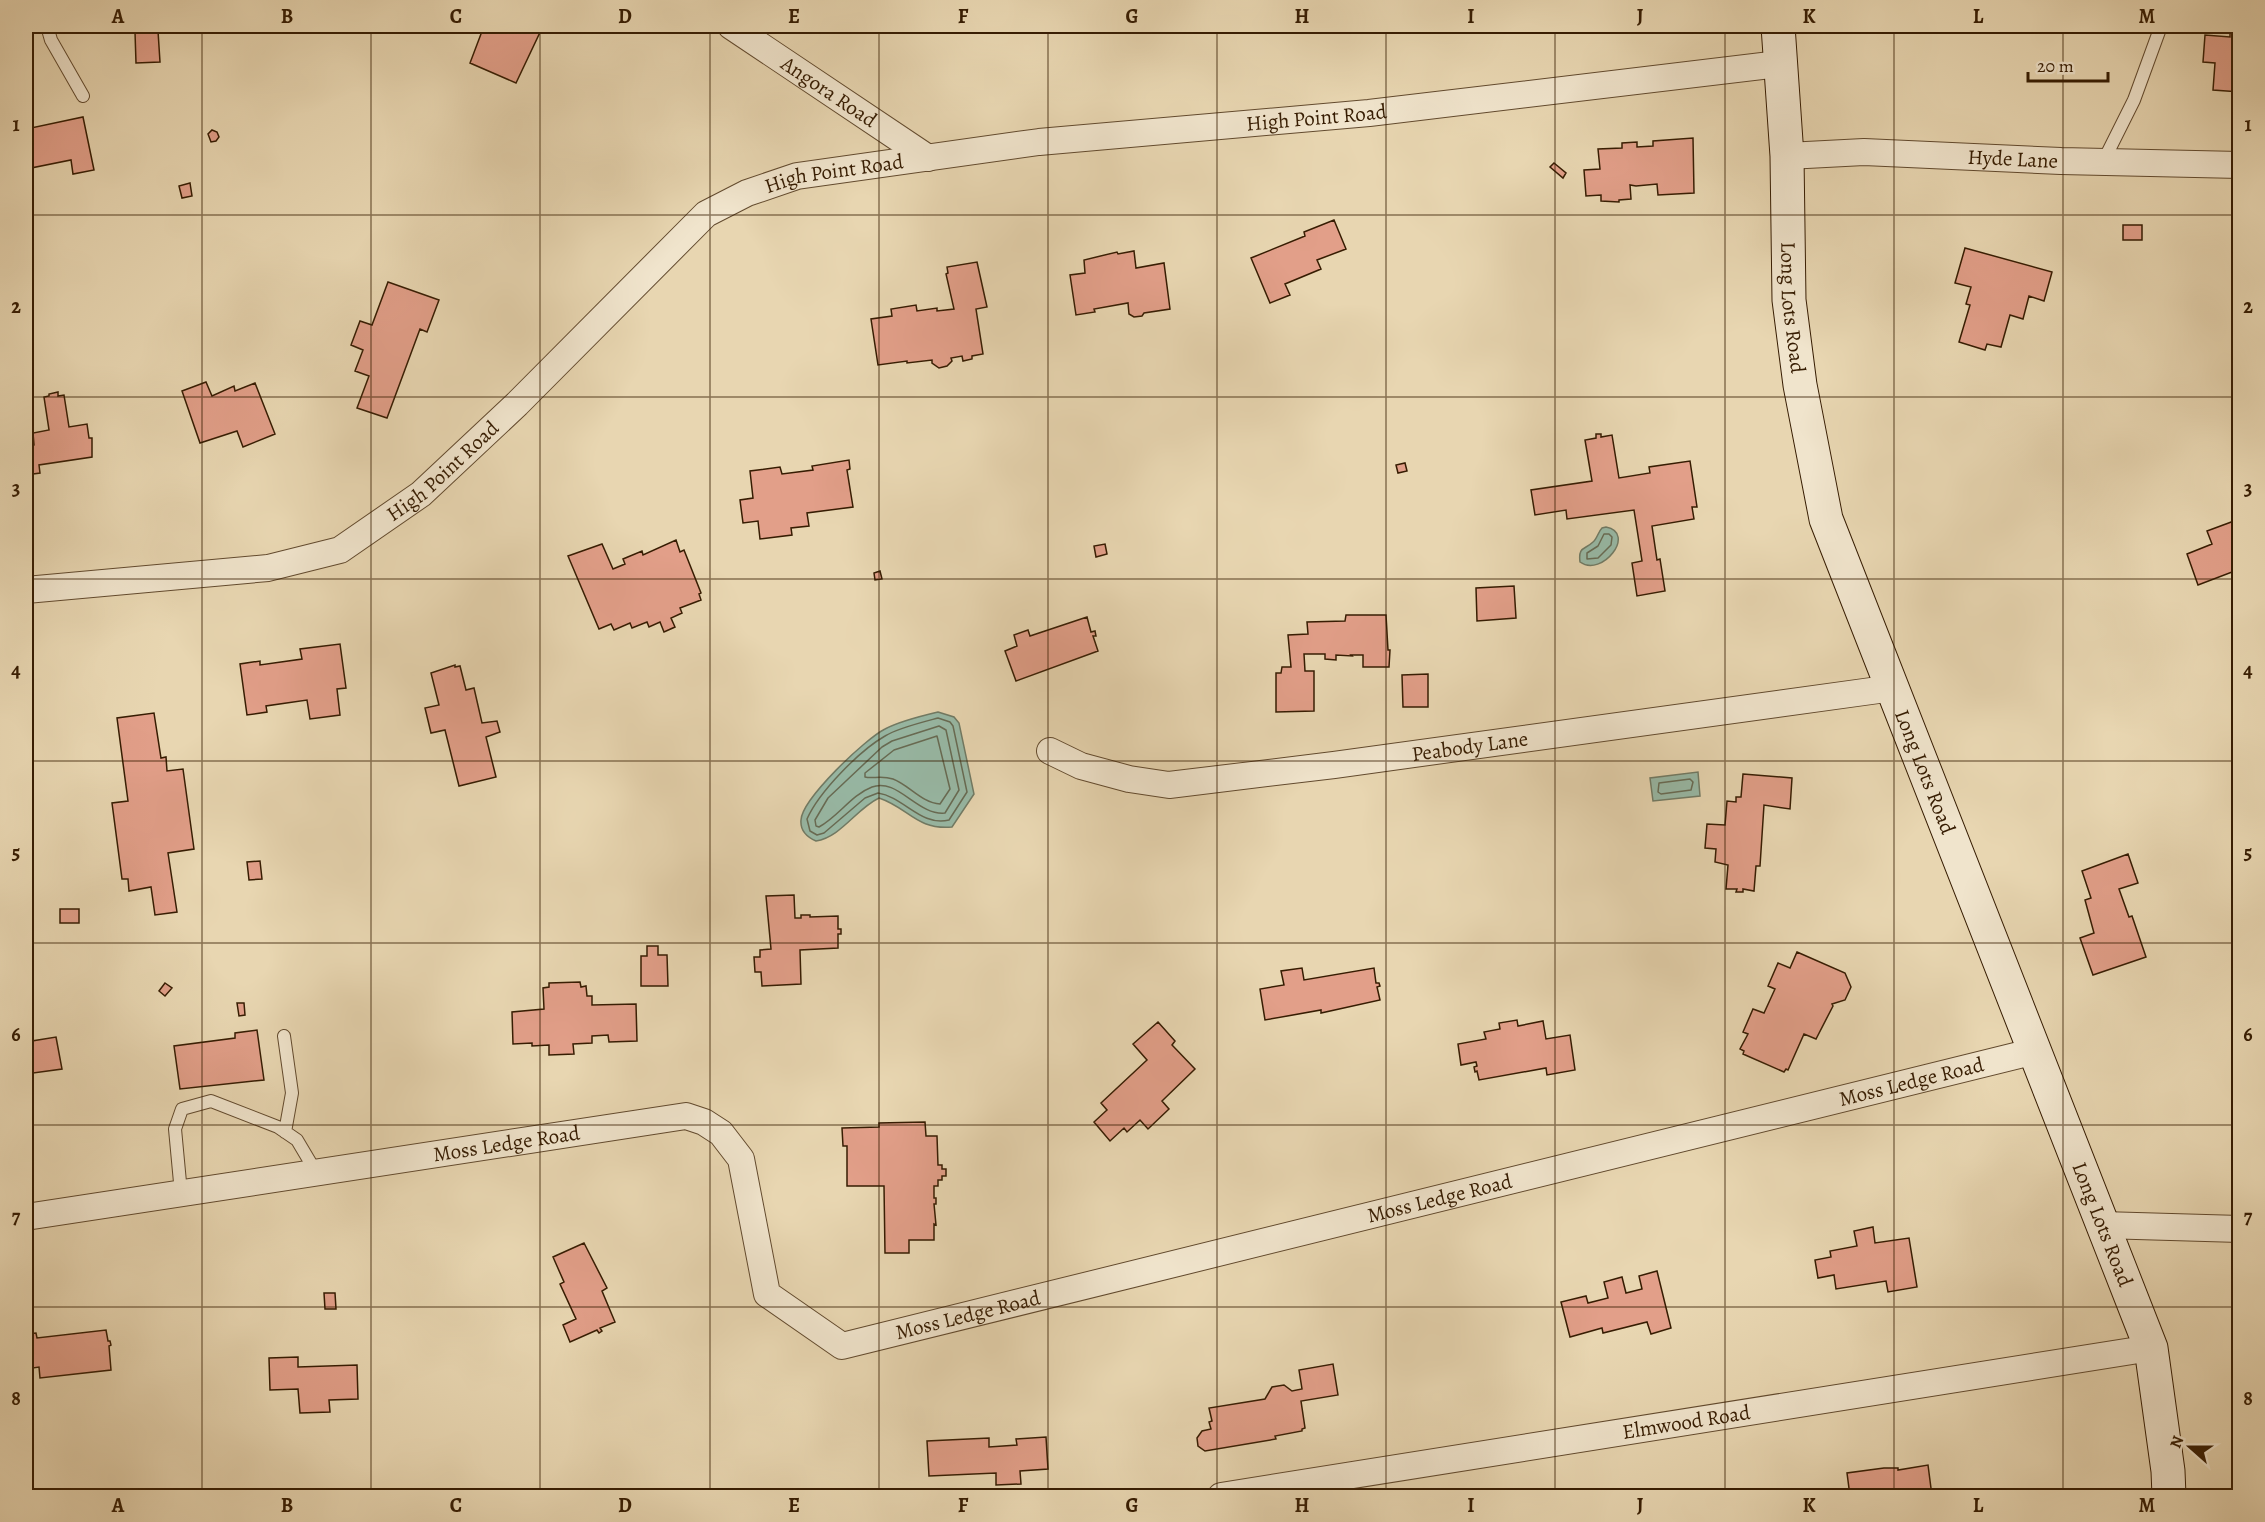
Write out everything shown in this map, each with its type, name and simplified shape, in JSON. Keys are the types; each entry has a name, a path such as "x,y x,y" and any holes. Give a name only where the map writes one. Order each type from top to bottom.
{"main road":[{"name":"Long Lots Road","path":"1778,26 1787,156 1789,300 1800,385 1826,519 2151,1348 2168,1471 2169,1497"}],"street":[{"name":"Angora Road","path":"731,26 928,158"},
{"name":"High Point Road","path":"26,590 268,568 340,550 422,494 517,404 706,214 747,193 797,176 1039,142 1369,113 1779,64"},
{"name":"Hyde Lane","path":"1787,156 1864,152 2240,165"},
{"name":"Peabody Lane","path":"1050,751 1081,766 1129,779 1169,785 1334,765 1893,688"},
{"name":"Moss Ledge Road","path":"26,1217 686,1116 704,1122 721,1133 741,1159 767,1294 842,1346 2035,1052"},
{"path":"2102,1226 2240,1228"},
{"name":"Elmwood Road","path":"1221,1497 2151,1348"}],"lane":[{"path":"46,26 51,40 83,96"},
{"path":"2103,162 2134,100 2161,26"},
{"path":"284,1036 292,1093 285,1132"},
{"path":"181,1193 176,1129 182,1109 211,1101 278,1127 297,1140 316,1172"}],"water":[{"path":"1606,527 1615,531 1618,537 1613,553 1598,564 1589,565 1580,562 1581,551 1594,541 1602,528"},
{"path":"938,712 954,717 959,723 974,794 952,827 940,827 921,822 879,798 841,829 825,838 816,841 805,833 801,824 804,810 836,770 864,744 885,729 904,721"},
{"path":"1698,772 1700,796 1653,801 1650,778"}],"building":[{"path":"248,26 248,27 221,27"},
{"path":"484,26 543,26 516,83 470,63"},
{"path":"158,31 160,62 136,63 135,32"},
{"path":"2230,33 2240,34 2240,92 2213,90 2215,63 2203,62 2205,35 2230,37"},
{"path":"83,117 94,170 73,174 71,160 26,169 26,129"},
{"path":"212,130 217,132 219,137 216,141 211,142 208,134"},
{"path":"1693,138 1694,193 1658,195 1657,184 1630,185 1631,199 1619,200 1619,202 1601,201 1601,195 1586,196 1584,170 1600,169 1598,149 1622,148 1622,143 1637,142 1637,147 1653,146 1653,141"},
{"path":"1554,163 1566,173 1563,178 1550,167"},
{"path":"190,183 192,196 182,198 179,186"},
{"path":"1334,220 1346,249 1317,260 1321,269 1285,284 1290,295 1270,303 1251,258 1305,236 1304,232"},
{"path":"2123,225 2142,225 2142,240 2123,240"},
{"path":"1965,248 2052,272 2044,301 2029,296 2023,319 2010,315 2001,347 1987,344 1985,350 1959,342 1970,305 1966,304 1971,287 1955,283"},
{"path":"1134,251 1136,268 1164,263 1170,309 1134,317 1129,314 1128,303 1076,315 1070,275 1085,273 1084,260 1117,252 1118,254"},
{"path":"977,262 987,307 976,309 983,354 963,361 962,356 951,358 952,361 947,366 939,368 932,363 932,360 878,365 871,319 892,316 891,309 916,305 917,311 937,308 937,311 954,309 946,274 948,273 947,267"},
{"path":"388,282 439,300 427,332 420,329 387,418 357,408 369,376 355,371 363,350 351,345 360,321 372,325"},
{"path":"206,382 212,396 234,386 235,391 255,383 275,434 243,447 237,431 200,443 182,391"},
{"path":"58,392 58,396 64,395 69,427 87,424 89,438 92,438 92,457 39,465 40,473 26,475 26,447 34,445 33,433 49,430 44,397"},
{"path":"1596,434 1601,434 1601,437 1612,435 1619,478 1650,473 1649,467 1690,461 1697,507 1692,507 1694,519 1652,526 1665,591 1637,596 1632,563 1642,561 1634,510 1567,519 1566,510 1535,515 1531,490 1592,481 1585,440 1596,438"},
{"path":"849,460 850,469 847,470 853,507 807,513 809,526 791,528 792,535 760,539 758,521 743,523 740,500 753,498 750,471 780,467 782,474 813,470 812,466"},
{"path":"1405,463 1407,471 1398,473 1396,465"},
{"path":"2234,521 2236,525 2240,524 2240,569 2198,585 2187,554 2212,544 2207,531"},
{"path":"676,540 680,552 684,550 701,593 699,594 701,600 680,608 682,613 671,618 675,627 664,632 660,622 649,627 647,622 632,628 630,623 614,630 611,624 599,629 568,556 602,544 613,569 625,564 623,559 642,551 643,555"},
{"path":"1105,544 1107,554 1096,557 1094,546"},
{"path":"880,571 882,579 875,580 874,573"},
{"path":"1514,586 1516,618 1477,621 1476,588"},
{"path":"1346,615 1386,615 1388,650 1390,650 1389,667 1363,667 1363,655 1336,655 1336,660 1325,659 1325,654 1304,654 1305,671 1314,671 1314,711 1276,712 1276,673 1281,673 1282,667 1291,667 1288,635 1308,634 1307,622 1345,621"},
{"path":"1087,617 1091,632 1095,631 1096,636 1093,636 1098,651 1016,681 1005,651 1017,646 1014,635 1028,630 1030,636"},
{"path":"340,644 346,688 337,689 340,715 310,719 307,700 266,706 267,712 247,715 240,664 260,661 260,665 302,659 300,649"},
{"path":"455,665 455,667 460,666 466,690 474,688 482,723 497,721 500,732 486,737 496,777 459,786 445,730 431,733 425,708 439,705 431,673"},
{"path":"1428,674 1428,707 1403,707 1402,675"},
{"path":"154,713 161,758 166,757 167,771 183,769 194,849 168,853 177,912 155,915 151,887 129,891 128,879 122,879 112,803 128,801 117,718"},
{"path":"1743,774 1792,778 1790,809 1764,805 1760,866 1756,866 1754,891 1743,889 1743,892 1736,892 1737,889 1726,889 1728,865 1715,862 1716,849 1705,848 1707,824 1725,825 1727,801 1736,802 1736,797 1741,797"},
{"path":"2128,854 2138,883 2119,889 2129,917 2132,916 2146,957 2093,975 2080,938 2094,933 2085,900 2091,898 2082,871"},
{"path":"260,861 262,879 249,880 247,862"},
{"path":"794,895 795,918 801,918 801,915 838,916 838,929 841,929 841,934 838,934 838,948 800,950 801,984 762,986 761,972 755,972 754,957 760,957 760,950 771,949 766,896"},
{"path":"60,909 79,909 79,923 60,923"},
{"path":"647,946 658,946 658,955 667,955 668,986 641,986 641,956 647,956"},
{"path":"1797,952 1845,973 1851,987 1845,1000 1832,1004 1816,1039 1804,1034 1788,1070 1784,1072 1743,1054 1744,1051 1740,1049 1748,1034 1743,1032 1753,1009 1764,1013 1775,989 1768,986 1778,963 1790,968"},
{"path":"1302,968 1304,980 1374,968 1376,983 1380,986 1377,987 1380,1000 1321,1013 1321,1010 1265,1020 1260,989 1284,985 1281,971"},
{"path":"580,982 581,987 586,986 587,996 592,996 592,1005 636,1004 637,1041 609,1042 608,1035 592,1036 592,1043 573,1044 574,1054 549,1055 549,1045 513,1044 512,1012 544,1009 543,988 549,987 549,983"},
{"path":"165,983 172,988 165,996 159,991"},
{"path":"237,1003 244,1003 245,1015 239,1016"},
{"path":"1517,1020 1518,1026 1543,1021 1546,1039 1570,1035 1575,1070 1547,1075 1546,1068 1479,1080 1474,1067 1477,1066 1476,1062 1461,1065 1458,1044 1486,1039 1484,1032 1500,1029 1499,1023"},
{"path":"1158,1022 1175,1041 1172,1045 1195,1069 1162,1101 1169,1109 1148,1129 1140,1120 1127,1132 1124,1128 1110,1141 1094,1122 1107,1110 1101,1103 1147,1060 1133,1044"},
{"path":"257,1030 264,1080 180,1089 174,1046 235,1038 235,1033"},
{"path":"56,1037 62,1069 26,1074 26,1042"},
{"path":"925,1122 926,1136 937,1136 938,1165 946,1169 946,1176 938,1180 938,1186 934,1186 936,1225 934,1224 934,1240 909,1240 909,1253 885,1253 884,1186 847,1186 847,1146 843,1146 842,1128 879,1127 879,1123"},
{"path":"1873,1227 1875,1243 1909,1238 1917,1287 1888,1292 1886,1281 1836,1289 1834,1275 1818,1278 1815,1260 1831,1257 1830,1251 1857,1246 1854,1231"},
{"path":"584,1243 607,1288 602,1291 615,1322 600,1328 602,1331 599,1333 597,1330 570,1342 563,1325 576,1319 560,1284 564,1282 553,1257"},
{"path":"1657,1271 1671,1328 1651,1334 1647,1322 1603,1333 1602,1328 1570,1337 1561,1302 1586,1296 1588,1303 1608,1298 1604,1282 1622,1277 1626,1293 1642,1289 1639,1276"},
{"path":"324,1293 335,1293 336,1309 325,1309"},
{"path":"106,1330 111,1345 109,1346 111,1370 40,1378 39,1367 26,1369 26,1334 36,1333 37,1338"},
{"path":"298,1357 298,1367 357,1365 358,1399 329,1400 330,1412 300,1413 298,1389 270,1390 269,1358"},
{"path":"1333,1364 1338,1395 1301,1401 1305,1428 1302,1431 1275,1436 1276,1439 1205,1451 1198,1446 1197,1438 1202,1431 1211,1429 1209,1408 1265,1399 1272,1387 1284,1385 1292,1391 1302,1389 1299,1370"},
{"path":"1046,1437 1048,1469 1020,1471 1021,1484 996,1485 996,1473 929,1476 927,1441 989,1438 989,1447 1017,1445 1016,1439"},
{"path":"1928,1465 1932,1496 1850,1496 1847,1473 1884,1468 1898,1468 1898,1470"}]}
